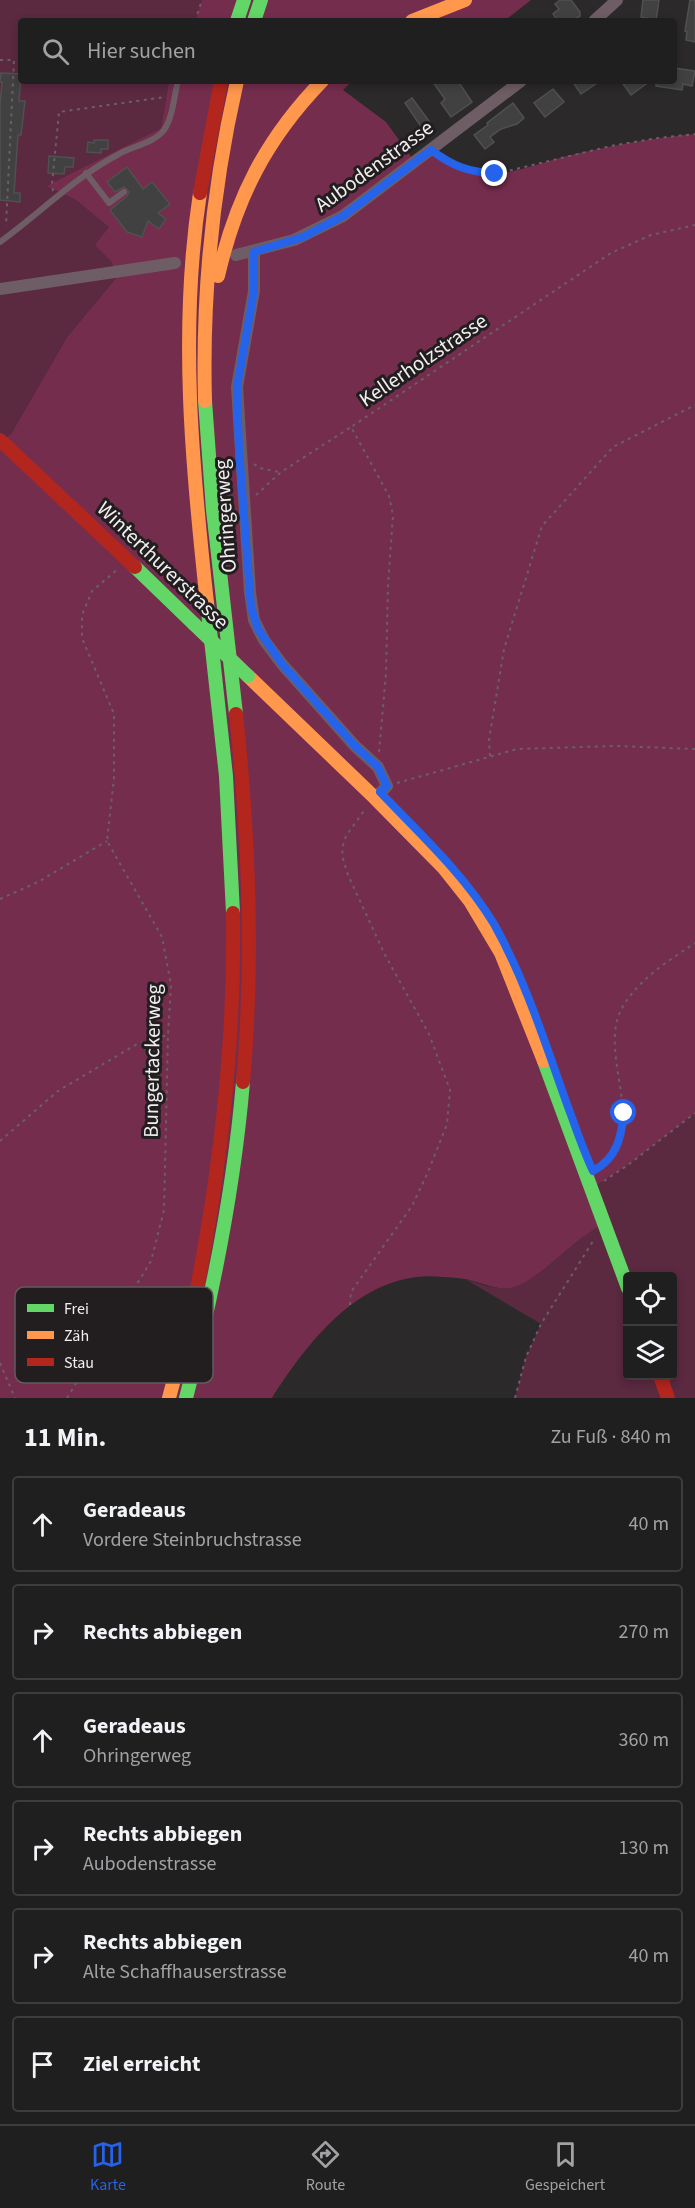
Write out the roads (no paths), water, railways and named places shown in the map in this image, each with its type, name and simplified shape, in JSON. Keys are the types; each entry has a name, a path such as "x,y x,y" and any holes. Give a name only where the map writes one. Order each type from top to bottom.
{"main road":[{"path":"238,18 243,0"},
{"path":"255,18 261,0"},
{"path":"420,18 465,0"},
{"path":"197,1287 222,1139 234,973 230,827 195,487 189,368 190,299 196,219 206,148 219,84"},
{"path":"212,1287 232,1182 244,1086 249,995 249,901 244,796 214,525 204,360 212,221 220,163 236,84"},
{"path":"204,360 222,258 244,190 279,129 319,84"},
{"name":"Winterthurerstrasse","path":"0,440 375,798 443,867 470,901 501,953 521,1000 623,1277"},
{"path":"661,1380 668,1398"},
{"path":"169,1398 173,1383"},
{"path":"186,1398 190,1383"}],"street":[{"path":"597,18 617,0"},
{"name":"Aubodenstrasse","path":"236,255 303,237 343,216 517,84"},
{"name":"Ohringerweg","path":"254,252 254,291 237,380 239,449 251,607 258,629 282,664 355,746 378,767 387,786 375,798"},
{"path":"0,289 175,264"}],"lane":[{"path":"3,240 86,173 120,153 152,140 162,133 168,122 177,84"},
{"path":"86,173 109,203 124,192"}]}
